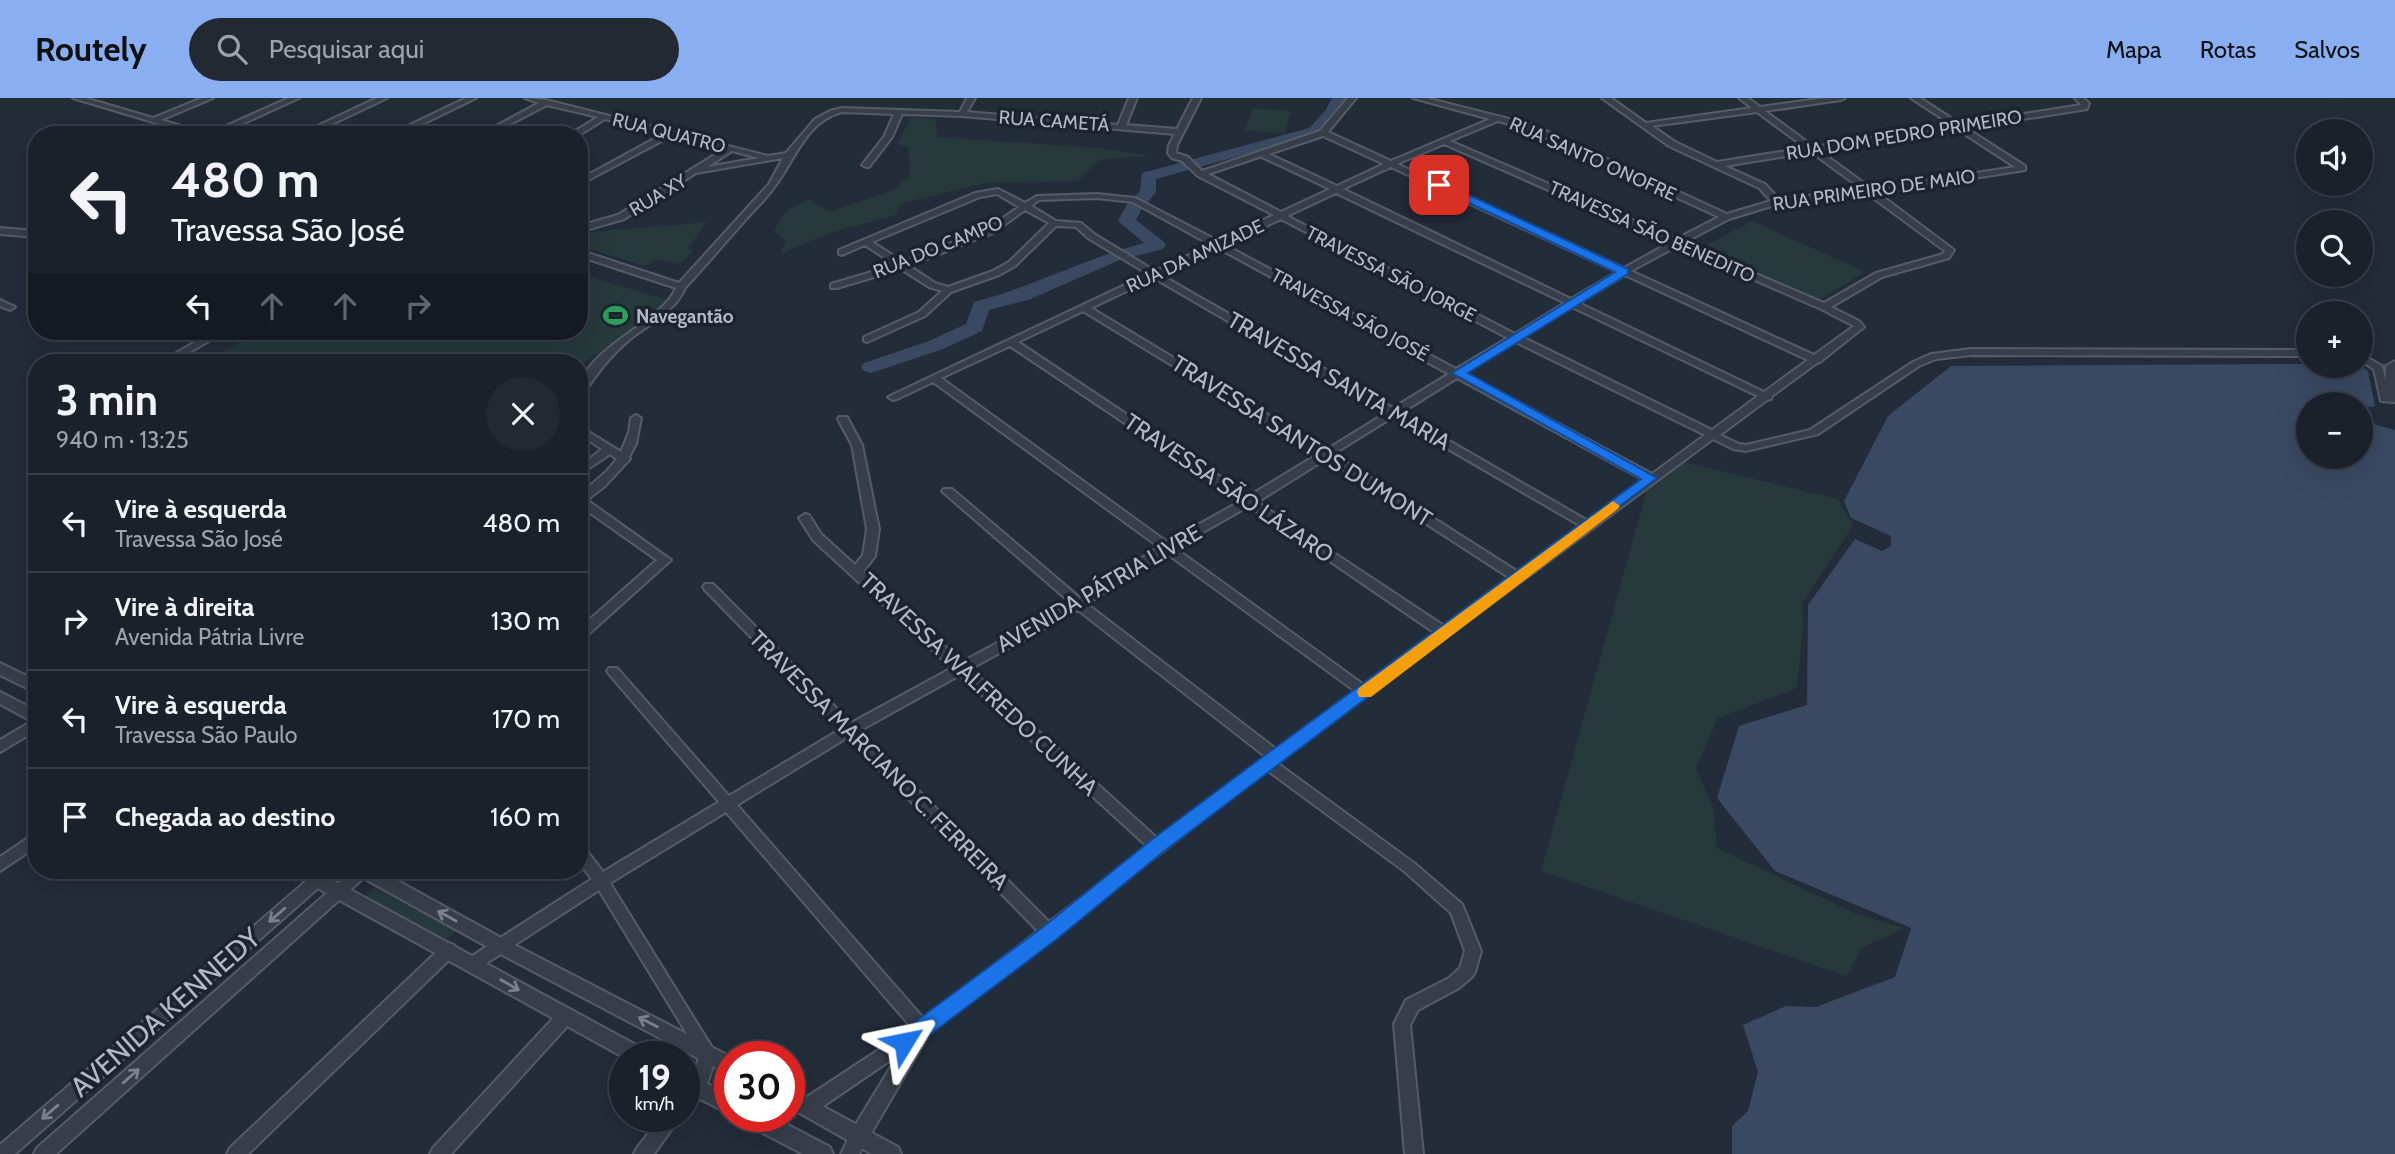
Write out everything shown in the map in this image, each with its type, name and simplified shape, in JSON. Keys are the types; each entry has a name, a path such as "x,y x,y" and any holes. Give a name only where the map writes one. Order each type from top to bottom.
{"street":[{"path":"77,98 172,126"},
{"path":"99,104 116,98"},
{"path":"154,121 209,98"},
{"path":"231,126 295,98"},
{"path":"322,126 383,98"},
{"path":"412,126 472,98"},
{"name":"RUA QUATRO","path":"529,98 769,158"},
{"path":"962,114 971,98"},
{"path":"1121,127 1133,98"},
{"path":"1186,98 1197,98 1173,145 1172,153 1194,167 1265,155 1323,133 1352,98"},
{"name":"RUA SANTO ONOFRE","path":"1417,98 1530,127 1726,217"},
{"path":"1606,98 1678,147 1762,186 1777,202"},
{"path":"1743,98 1949,247 1950,253 1946,256 1878,275 1824,307"},
{"path":"1645,125 1841,98"},
{"path":"1914,98 1962,127"},
{"name":"RUA DOM PEDRO PRIMEIRO","path":"1719,164 2084,107 2082,100"},
{"path":"500,126 546,102"},
{"name":"RUA CAMETÁ","path":"681,287 772,185 789,155 814,123 828,113 842,110 962,114 1181,132"},
{"path":"866,165 894,127 899,112"},
{"path":"588,126 604,117"},
{"name":"RUA DA AMIZADE","path":"893,397 1393,163 1499,118"},
{"name":"RUA PRIMEIRO DE MAIO","path":"1726,217 1777,202 1870,192 2022,167 1962,127"},
{"path":"588,178 670,133"},
{"path":"891,1154 807,1107 923,1029 1050,933 1156,846 1650,478 1817,360 1323,133"},
{"name":"TRAVESSA SÃO BENEDITO","path":"1443,141 1856,323 1859,327 1817,360"},
{"name":"RUA XY","path":"588,226 621,217 731,148"},
{"path":"696,171 789,155"},
{"path":"1265,155 1767,397"},
{"name":"TRAVESSA SÃO JORGE","path":"1194,167 1279,216 1516,338 1711,436 1746,448 1802,437 1834,420 1916,364 1934,356 1955,353 2296,353"},
{"name":"TRAVESSA SANTA MARIA","path":"842,252 992,190 1025,205 1054,223 1078,225 1154,275 1587,525"},
{"name":"TRAVESSA SÃO JOSÉ","path":"1037,198 1097,196 1140,202 1650,478"},
{"name":"RUA DO CAMPO","path":"834,286 900,266 990,231 1007,222 1037,198"},
{"name":"AVENIDA PÁTRIA LIVRE","path":"474,963 601,881 849,730 1079,604 1166,548 1250,501 1573,302 1726,217"},
{"path":"867,339 922,314 948,290 996,273 1012,264 1054,223"},
{"path":"0,231 28,233"},
{"path":"866,242 932,285 948,290"},
{"path":"588,256 681,287 673,305 627,337 588,380"},
{"name":"TRAVESSA SANTOS DUMONT","path":"1084,308 1324,453 1517,577"},
{"path":"180,354 205,340"},
{"name":"TRAVESSA SÃO LÁZARO","path":"1013,343 1445,633"},
{"path":"2373,364 2379,368 2389,400 2391,366 2395,364"},
{"path":"935,379 1365,692"},
{"path":"588,492 625,459 635,434 636,418"},
{"path":"843,419 857,445 873,529 869,555 856,572"},
{"path":"588,436 625,459"},
{"path":"588,465 608,450"},
{"path":"948,491 1079,604 1409,867 1457,909 1473,951 1468,972 1454,983 1412,1006 1402,1024 1414,1154"},
{"path":"588,506 665,560 588,628"},
{"name":"TRAVESSA WALFREDO CUNHA","path":"805,518 817,537 1156,846"},
{"name":"TRAVESSA MARCIANO C. FERREIRA","path":"709,587 1050,933"},
{"path":"0,668 28,683"},
{"path":"612,671 923,1029"},
{"path":"0,697 28,714"},
{"path":"0,747 28,727"},
{"path":"0,865 28,845"},
{"path":"588,863 708,1054"},
{"name":"AVENIDA KENNEDY","path":"2,1154 318,879"},
{"path":"327,879 340,892 474,963 610,1041"},
{"name":"AVENIDA KENNEDY","path":"43,1154 354,879"},
{"path":"380,879 499,945 714,1057"},
{"path":"236,1154 449,950"},
{"path":"439,1154 565,1017"},
{"path":"850,1154 923,1029"},
{"path":"700,1068 708,1054"},
{"path":"643,1154 660,1132"},
{"path":"781,1132 823,1154"}],"shaded area":[{"path":"1253,108 1291,111 1284,134 1245,130"},
{"path":"911,117 935,119 938,137 1098,148 1152,156 1099,160 1078,181 986,183 902,203 894,216 830,233 780,254 786,241 774,232 787,211 796,205 809,199 829,212 894,190 910,175 908,147 897,144"},
{"path":"1752,221 1866,272 1815,302 1701,248"},
{"path":"707,222 688,248 694,250 680,264 656,259 646,266 588,249 588,232"},
{"path":"588,276 673,302 588,360 588,354 218,354 244,340 588,340"},
{"path":"1684,462 1838,499 1853,525 1803,603 1797,688 1718,718 1696,767 1713,809 1717,848 1854,913 1904,928 1862,948 1846,976 1541,871 1648,486"},
{"path":"375,887 456,931 445,941 364,897"}],"water":[{"path":"2296,364 2296,378 2369,378 2372,392 2296,392 2296,469 2373,469 2373,424 2395,430 2395,1154 1732,1154 1732,1126 1748,1111 1758,1072 1743,1025 1786,1006 1816,1007 1895,977 1911,928 1775,871 1717,798 1739,726 1807,705 1808,605 1855,539 1882,551 1891,546 1891,536 1851,518 1844,501 1888,416 1951,366"}],"waterway":[{"path":"871,367 936,345 975,327 981,306 1021,296 1114,256 1157,245 1127,221 1133,208 1148,192 1148,176 1314,131 1331,113 1339,98"}],"slow traffic":[{"path":"1365,692 1613,506"}],"place":[{"name":"Navegantão","path":"616,316"}],"route":[{"path":"904,1042 1050,933 1156,846 1650,478 1459,373 1624,272 1439,185"}]}
